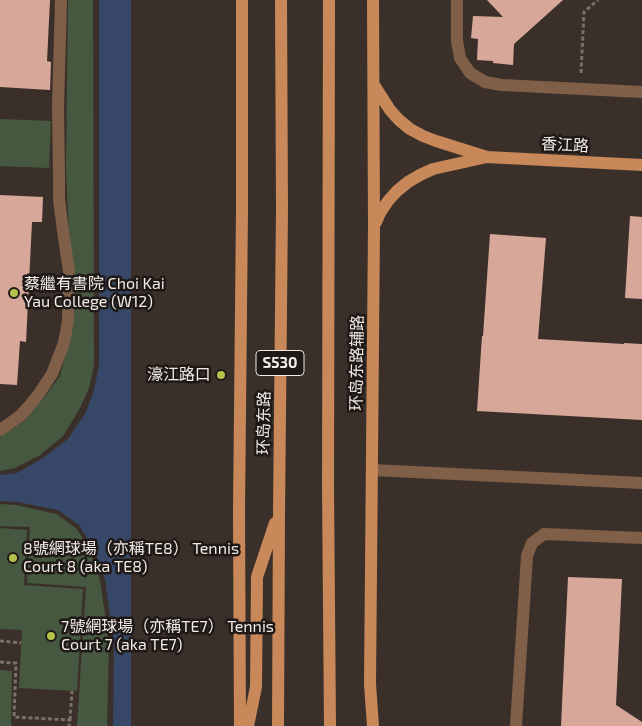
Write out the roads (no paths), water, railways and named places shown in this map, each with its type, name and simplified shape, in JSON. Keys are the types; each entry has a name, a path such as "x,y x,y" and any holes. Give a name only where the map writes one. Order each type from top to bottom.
{"main road":[{"path":"240,726 239,511 242,0"},
{"name":"环岛东路","path":"278,726 282,207 281,0"},
{"name":"S530","path":"329,0 328,487 330,726"},
{"name":"环岛东路辅路","path":"373,0 374,226 370,684 373,726"},
{"path":"374,86 390,110 410,129 436,141 487,157"},
{"path":"374,226 388,201 408,182 433,169 487,157"},
{"name":"香江路","path":"487,157 642,165"},
{"path":"248,726 256,687 257,577 279,514"},
{"path":"366,726 370,684"}],"street":[{"path":"0,430 20,416 38,396 52,374 64,343 68,321 69,271 63,231 59,175 58,107 62,0"},
{"path":"458,0 457,42 460,58 470,73 485,82 502,85 642,92"},
{"path":"372,470 642,483"},
{"path":"516,726 527,556 532,543 544,534 642,538"}],"water":[{"path":"99,0 131,0 131,726 113,726 114,643 105,579 94,550 79,525 58,510 17,502 0,501 0,475 17,473 43,458 68,439 86,412 94,390 99,366"}],"place":[{"name":"蔡繼有書院 Choi Kai Yau College (W12)","path":"14,293"},
{"name":"濠江路口","path":"221,375"},
{"name":"8號網球場（亦稱TE8） Tennis Court 8 (aka TE8)","path":"13,558"},
{"name":"7號網球場（亦稱TE7） Tennis Court 7 (aka TE7)","path":"51,636"}]}
